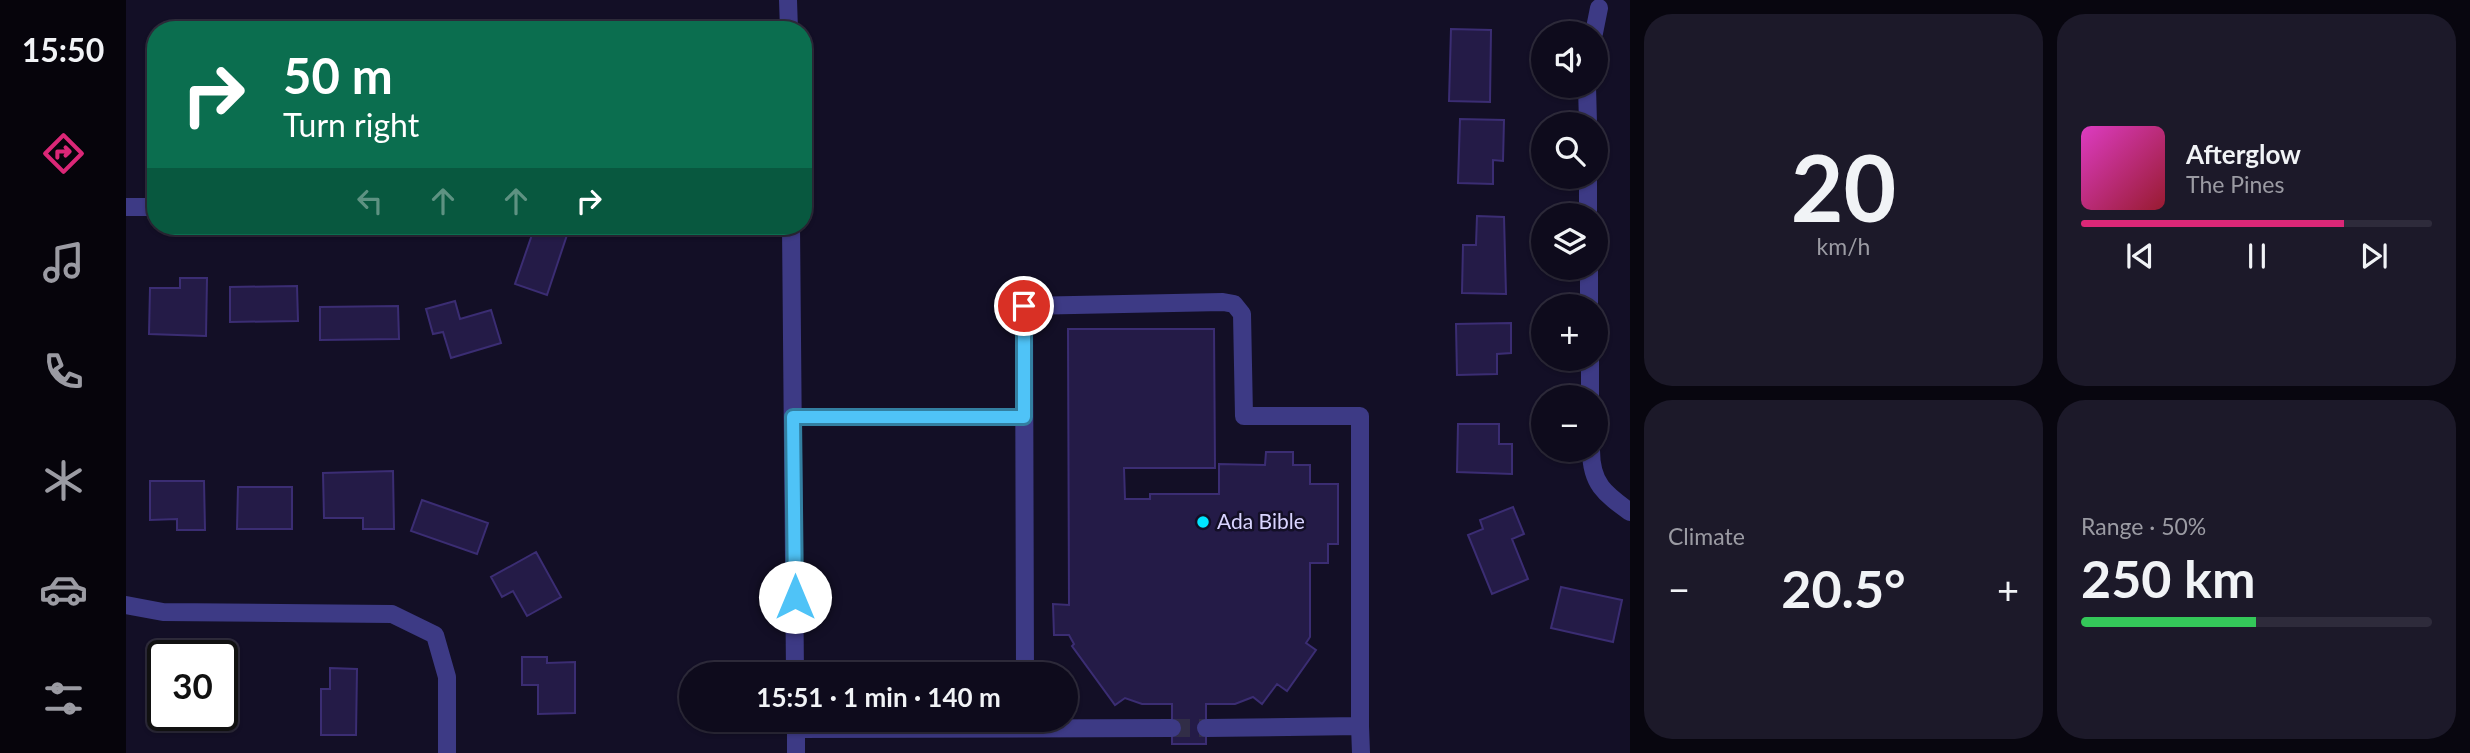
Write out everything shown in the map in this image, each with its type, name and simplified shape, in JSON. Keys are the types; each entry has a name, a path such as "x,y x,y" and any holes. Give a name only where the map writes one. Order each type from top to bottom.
{"street":[{"path":"788,0 789,21"},
{"path":"1596,21 1599,8"},
{"path":"126,207 147,207"},
{"path":"791,235 795,662"},
{"path":"1025,662 1024,306 1223,302 1234,304 1242,314 1244,416 1360,416 1361,753"},
{"path":"793,417 1024,417"},
{"path":"1591,462 1602,492 1630,512"},
{"path":"126,605 163,612 392,614 435,635 447,677 447,753"},
{"path":"1078,726 1172,729"},
{"path":"1206,729 1360,726"},
{"path":"796,732 796,753"}],"building":[{"path":"1451,29 1491,30 1490,102 1449,101"},
{"path":"1460,119 1504,120 1503,161 1493,160 1493,184 1458,183"},
{"path":"1477,216 1504,217 1506,294 1462,293 1463,245 1476,245"},
{"path":"532,235 567,235 547,295 515,284"},
{"path":"180,278 207,278 206,336 149,334 150,288 180,288"},
{"path":"297,286 298,321 230,322 230,287"},
{"path":"455,301 460,319 491,310 501,343 451,358 443,332 433,334 426,309"},
{"path":"398,306 399,339 320,340 320,307"},
{"path":"1511,323 1511,353 1497,354 1497,374 1457,375 1456,324"},
{"name":"Ada Bible","path":"1068,329 1214,329 1215,468 1124,468 1125,499 1150,499 1150,494 1219,494 1219,464 1265,465 1266,452 1293,452 1293,465 1310,465 1310,484 1338,484 1338,544 1328,544 1328,563 1310,563 1310,637 1306,643 1316,650 1287,691 1277,684 1262,704 1253,697 1235,704 1206,704 1206,744 1172,744 1172,704 1142,704 1125,698 1115,705 1072,646 1074,644 1069,635 1054,635 1053,604 1069,605"},
{"path":"1458,424 1499,424 1499,444 1512,444 1512,474 1457,472"},
{"path":"393,471 394,529 363,529 363,518 324,518 323,473"},
{"path":"150,481 204,481 205,530 177,530 177,519 150,520"},
{"path":"238,487 292,487 292,529 237,529"},
{"path":"422,500 488,523 477,554 411,531"},
{"path":"1513,507 1524,534 1512,539 1528,579 1492,594 1468,535 1483,529 1480,520"},
{"path":"536,552 561,597 527,616 513,591 502,597 491,577"},
{"path":"1561,587 1622,600 1613,642 1551,628"},
{"path":"522,657 547,657 547,663 575,662 575,713 538,714 538,685 522,685"},
{"path":"330,668 357,669 356,735 321,735 321,689 330,689"}],"tunnel":[{"path":"1172,728 1206,728"}],"place":[{"name":"Ada Bible","path":"1203,522"}],"route":[{"path":"795,597 793,417 1024,417 1024,306"}]}
